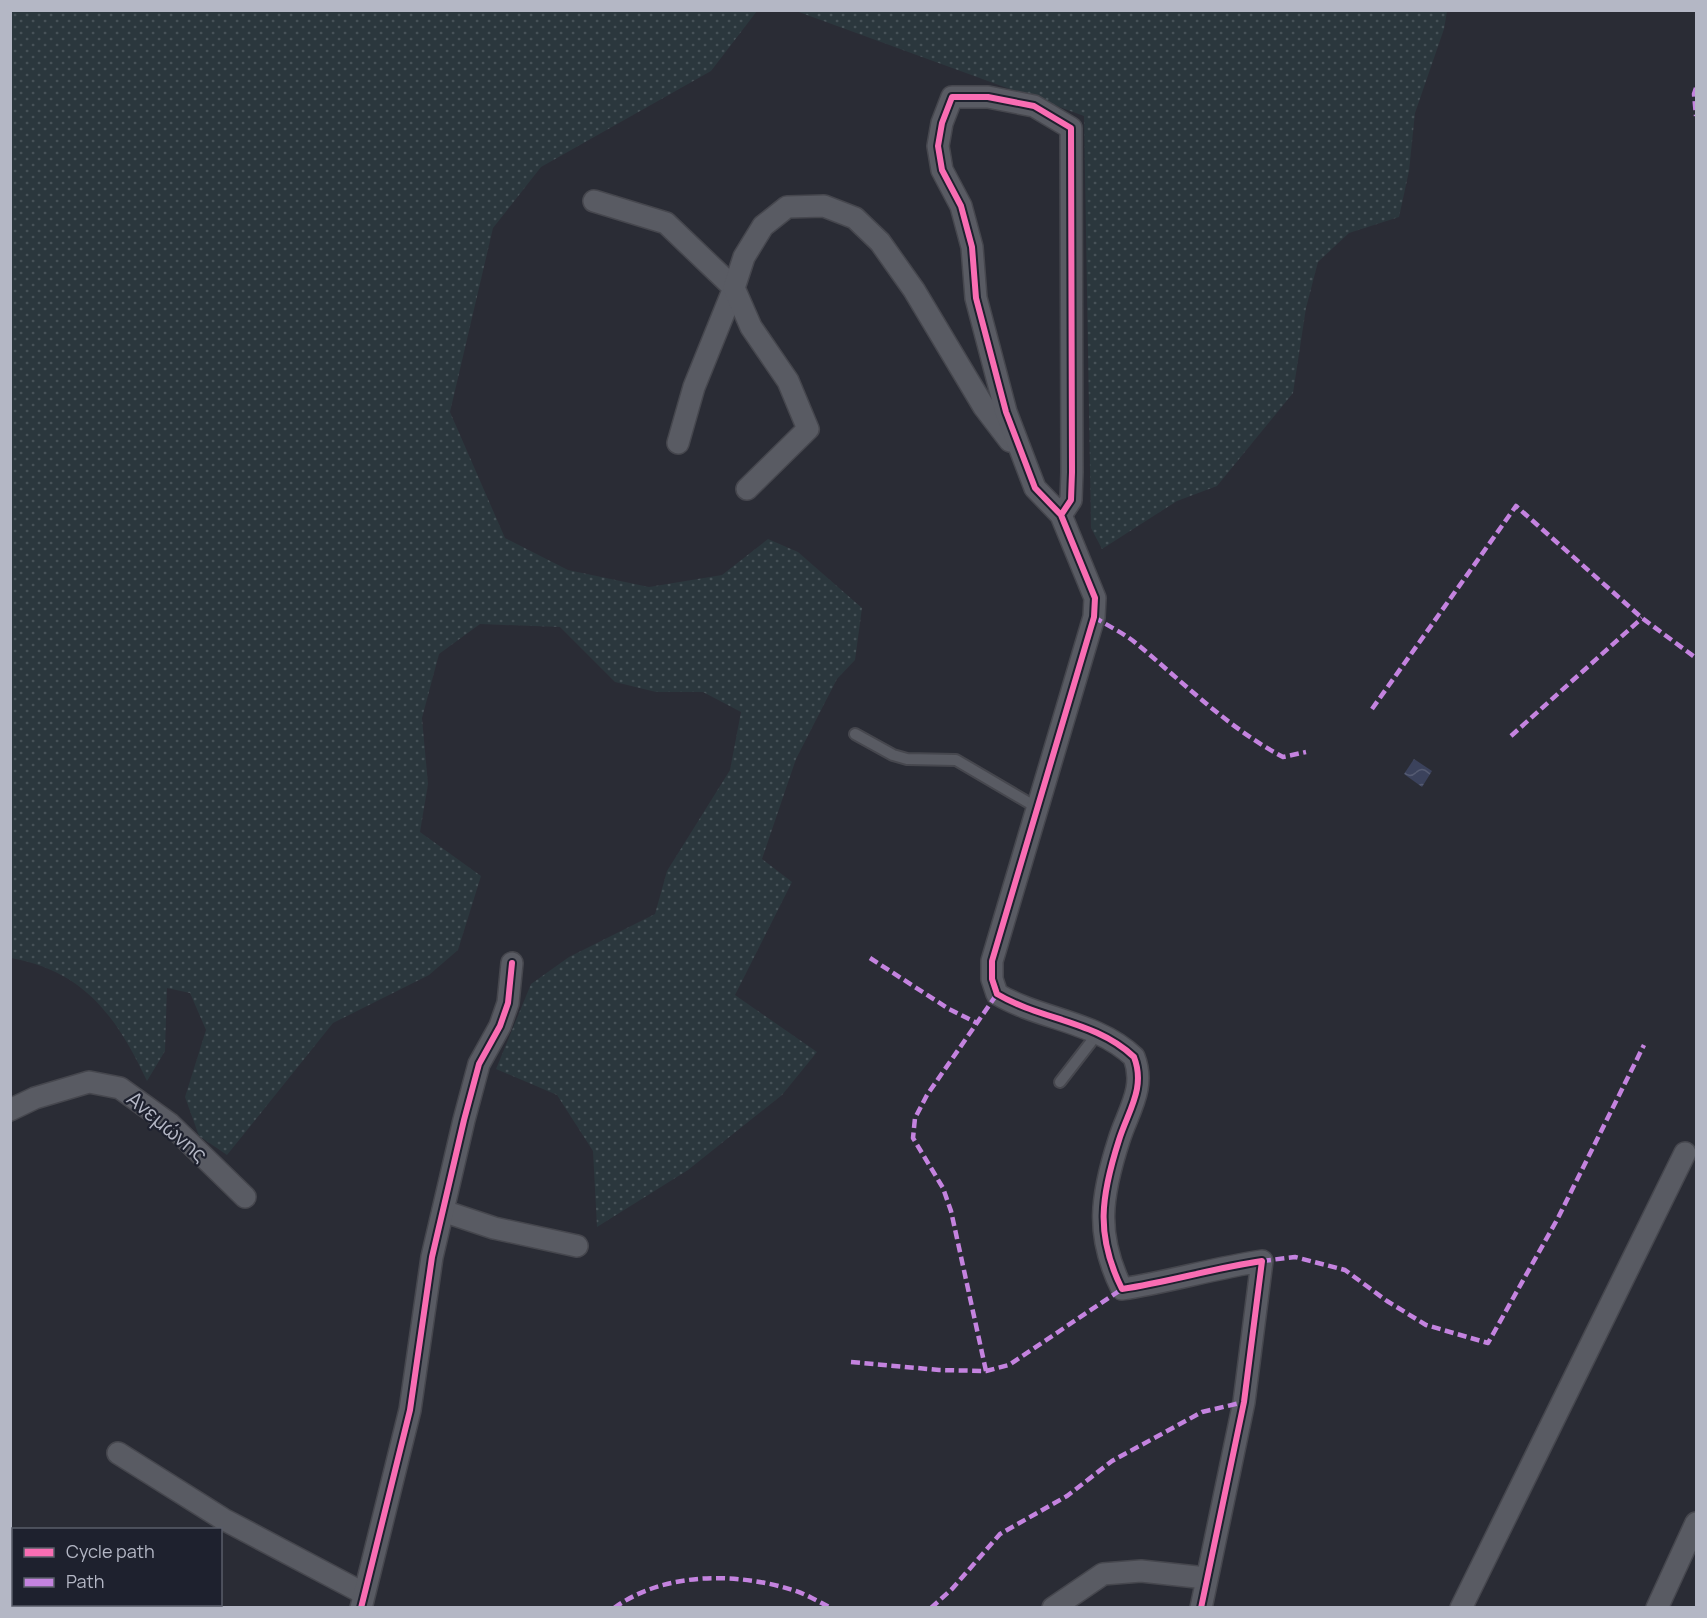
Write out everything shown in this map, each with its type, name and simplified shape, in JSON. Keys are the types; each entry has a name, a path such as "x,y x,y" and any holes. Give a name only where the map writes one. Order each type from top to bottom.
{"street":[{"path":"1061,515 1071,500 1072,472 1071,128 1034,106 988,98 952,97 942,123 938,146 942,170 961,206 972,247 976,298 1006,412 1035,488 1061,515 1095,598 1094,617 992,961 992,979 997,994 1010,1002 1098,1033 1134,1056 1140,1082 1119,1139 1105,1190 1103,1228 1109,1263 1122,1289 1157,1284 1213,1268 1262,1261 1244,1402 1201,1608"},
{"path":"594,201 666,223 734,288 750,327 788,381 808,429 747,489"},
{"path":"678,443 694,387 744,257 763,226 787,207 824,206 855,218 880,242 908,280 984,407 1021,456"},
{"path":"118,1453 223,1519 362,1600 410,1410 432,1257 479,1064 500,1026 508,1003 512,963"},
{"name":"Ανεμώνης","path":"10,1110 35,1098 89,1082 120,1088 170,1124 245,1197"},
{"path":"1461,1608 1685,1153"},
{"path":"443,1211 494,1227 577,1246"},
{"path":"1657,1608 1696,1523"},
{"path":"1053,1608 1103,1574 1141,1571 1206,1578"}],"lane":[{"path":"855,734 907,759 956,760 1036,807"},
{"path":"1060,1082 1098,1033"}],"shaded area":[{"path":"10,11 757,11 711,71 541,167 493,228 450,412 505,538 568,570 649,587 722,575 768,539 798,552 862,608 855,660 837,679 796,759 762,859 792,882 735,995 817,1052 782,1095 688,1170 597,1227 593,1151 557,1095 496,1069 531,984 569,957 655,914 667,871 730,770 741,712 703,692 656,692 615,682 560,627 480,624 439,654 422,718 428,784 420,832 481,876 458,950 429,975 333,1023 227,1155 199,1136 185,1097 206,1030 190,993 167,988 165,1051 147,1081 123,1037 95,1000 59,974 37,964 11,958"},
{"path":"796,11 1447,11 1444,29 1415,113 1409,171 1399,217 1349,233 1318,262 1306,308 1293,393 1217,486 1177,501 1102,549 1091,528 1084,116"}],"water":[{"path":"1414,759 1432,771 1422,787 1404,774"}],"marked path":[{"path":"1696,88 1694,94 1696,116"},
{"path":"1372,709 1516,506 1642,618 1696,658"},
{"path":"1094,617 1132,640 1244,733 1283,757 1306,752"},
{"path":"1511,736 1642,618"},
{"path":"870,958 949,1009 977,1023"},
{"path":"986,1371 951,1211 943,1188 913,1138 915,1118 927,1095 997,994"},
{"path":"1262,1261 1295,1257 1345,1270 1387,1301 1426,1325 1488,1343 1558,1218 1644,1045"},
{"path":"851,1362 939,1370 986,1371 1009,1365 1122,1289"},
{"path":"931,1608 952,1589 1000,1534 1067,1496 1112,1461 1202,1412 1244,1402"},
{"path":"614,1608 655,1587 677,1582 724,1578 748,1580 793,1590 831,1608"}],"cycle path":[{"path":"1061,515 1071,500 1072,472 1071,128 1034,106 988,97 952,97 942,123 938,146 942,170 961,206 972,247 976,298 1006,412 1035,488 1061,515 1095,598 1094,617 992,961 992,979 997,994 1032,1010 1086,1028 1119,1045 1134,1057 1137,1068 1137,1089 1108,1179 1104,1215 1104,1233 1108,1251 1122,1289 1262,1261 1244,1402 1201,1608"},
{"path":"361,1608 410,1410 432,1257 464,1120 479,1064 500,1026 508,1003 512,963"}]}
